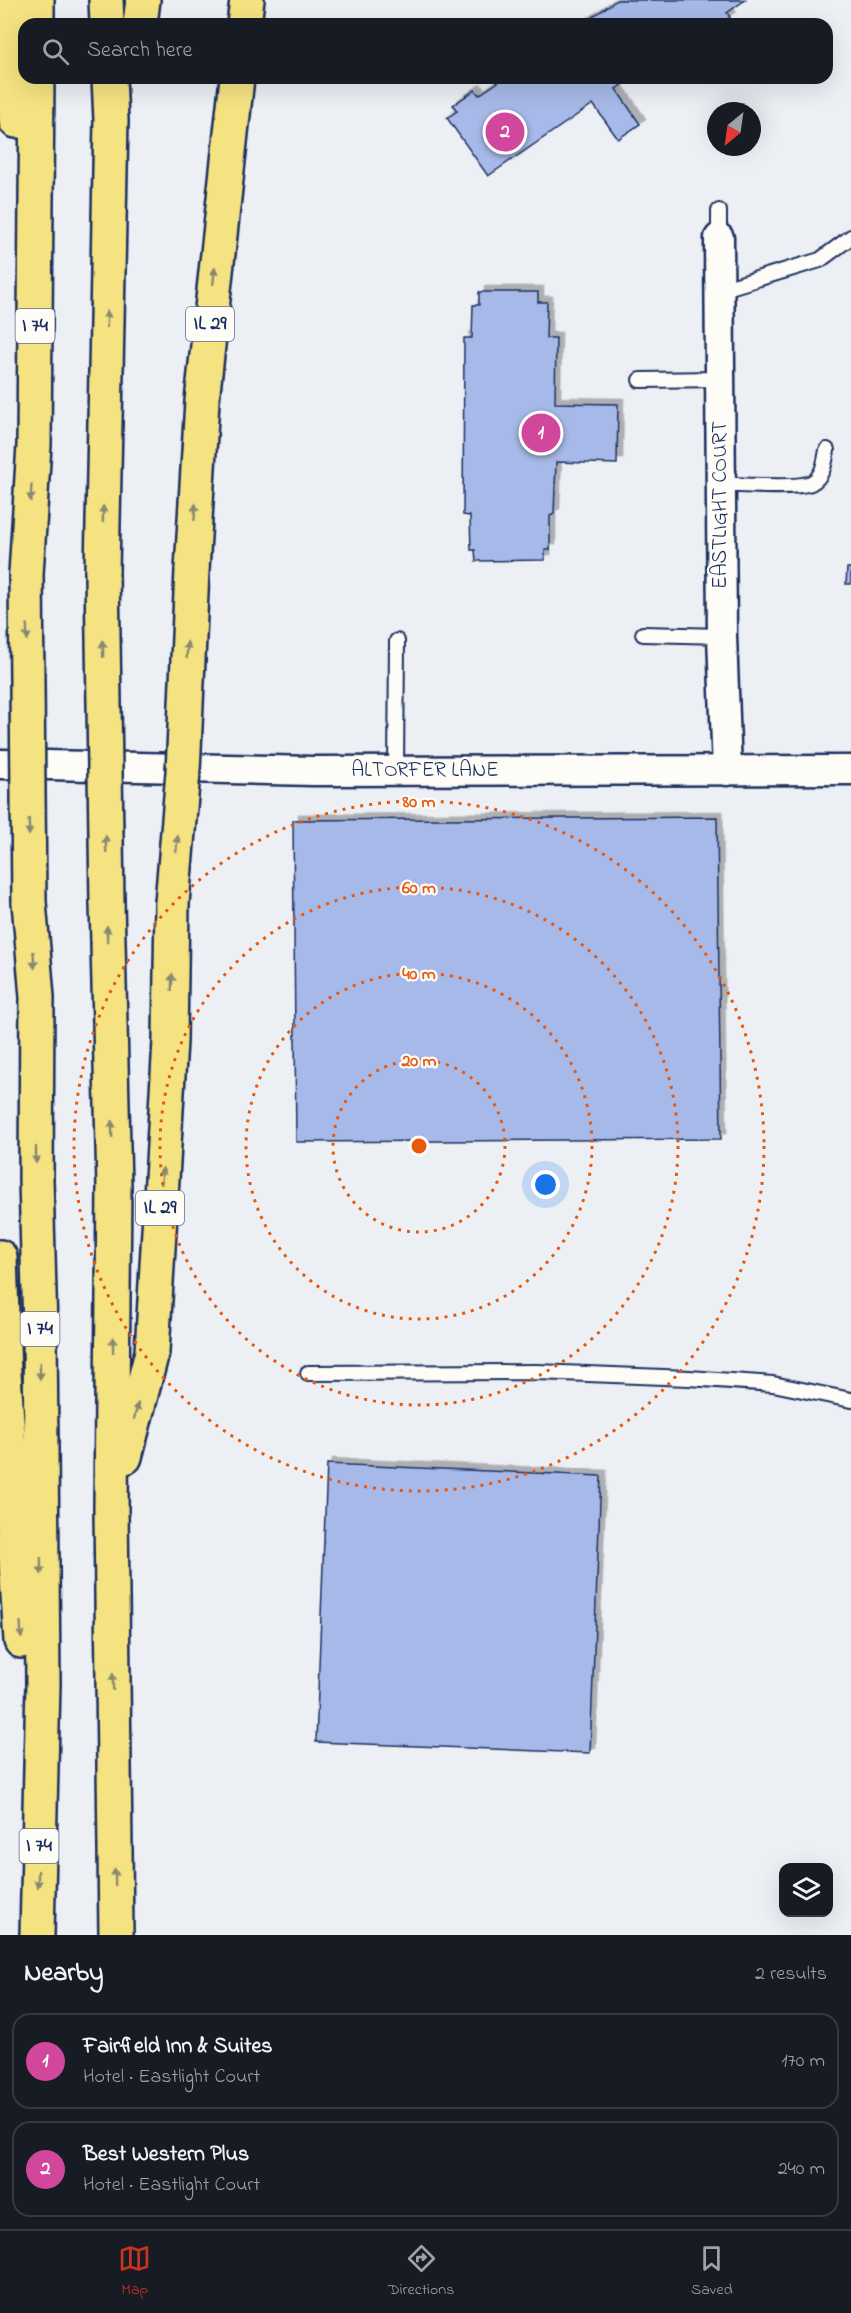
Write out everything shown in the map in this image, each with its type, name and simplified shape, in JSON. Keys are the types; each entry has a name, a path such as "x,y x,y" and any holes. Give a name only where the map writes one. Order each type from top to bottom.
{"highway":[{"path":"9,0 34,445"},
{"path":"37,0 37,18"},
{"path":"106,0 107,18"},
{"path":"141,18 143,0"},
{"path":"245,18 247,0"},
{"name":"I 74","path":"36,84 34,445 26,574 29,902 37,997 36,1179 40,1330 43,1684 37,1935"},
{"path":"109,84 111,120 102,572 114,1187 111,1509 116,1935"},
{"path":"111,120 122,84"},
{"name":"IL 29","path":"111,1509 152,1352 170,1041 172,903 183,772 202,400 236,84"},
{"path":"0,1257 4,1374 24,1698 40,1757"}],"street":[{"name":"EASTLIGHT COURT","path":"719,238 722,379 720,484 722,636 727,771"},
{"name":"ALTORFER LANE","path":"0,764 396,771 851,770"}],"lane":[{"path":"719,211 719,238"},
{"path":"720,290 820,260 851,237"},
{"path":"640,380 722,379"},
{"path":"720,484 796,485 812,482 824,468 826,450"},
{"path":"643,634 722,636"},
{"path":"396,771 397,641"},
{"path":"308,1373 537,1372 689,1378 772,1384 851,1400"}],"building":[{"path":"617,0 745,0 727,13 729,18 591,18"},
{"path":"495,84 623,84 616,89 640,124 618,139 593,104 488,176 447,118 457,111 453,105 475,90 479,95"},
{"path":"479,292 538,292 538,302 547,302 546,338 556,338 555,403 618,404 617,464 556,462 554,514 550,516 550,550 545,550 545,560 476,561 475,550 471,550 470,516 463,515 464,338 472,338 473,305 479,305"},
{"path":"847,568 851,568 851,584 846,584"},
{"path":"717,817 721,1139 296,1142 293,820"},
{"path":"327,1464 601,1476 590,1753 316,1742"}],"place":[{"name":"Best Western Plus","path":"505,132"},
{"name":"Fairfield Inn & Suites","path":"541,433"}]}
